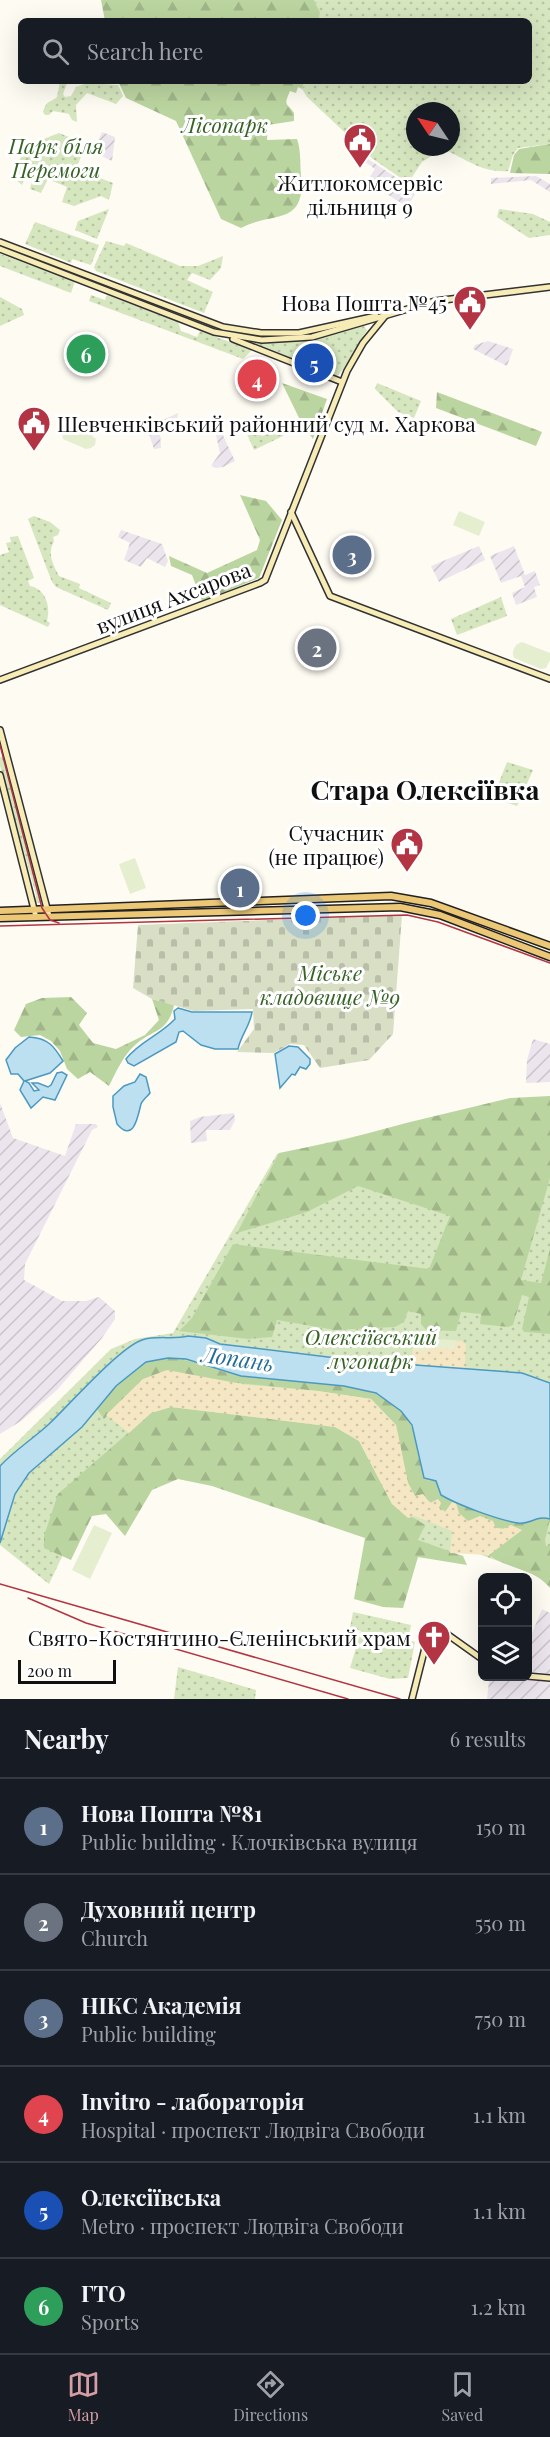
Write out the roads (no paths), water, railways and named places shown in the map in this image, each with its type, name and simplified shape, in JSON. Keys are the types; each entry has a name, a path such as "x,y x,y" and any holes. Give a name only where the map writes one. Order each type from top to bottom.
{"main road":[{"path":"0,242 223,327 261,333 300,333 360,318 386,315"},
{"path":"0,249 342,382"},
{"path":"214,332 262,340 300,339 361,325 435,301 550,288"},
{"name":"вулиця Ахсарова","path":"0,680 260,584 268,575 342,382 363,343 386,315"},
{"path":"291,512 330,596 550,679"},
{"path":"0,730 48,913"},
{"path":"0,775 35,914"},
{"path":"0,918 48,913 391,896 431,903 550,946"},
{"path":"48,913 407,907 440,915 550,957"},
{"path":"0,911 35,914"},
{"path":"412,1699 430,1629 437,1627 478,1656"},
{"path":"532,1677 550,1678"}],"water":[{"path":"178,1008 192,1012 252,1012 238,1049 215,1049 201,1045 183,1031 179,1032 176,1042 134,1066 128,1063 126,1059 131,1053 175,1019 174,1011"},
{"path":"29,1037 41,1039 50,1044 63,1061 50,1073 25,1081 34,1091 39,1090 32,1083 48,1087 57,1073 62,1072 67,1075 55,1100 43,1097 31,1108 20,1090 24,1081 18,1074 11,1074 6,1060 15,1048"},
{"path":"289,1046 298,1047 310,1059 310,1064 306,1069 300,1067 295,1075 292,1074 280,1088 275,1054"},
{"path":"140,1074 146,1077 150,1093 141,1104 134,1126 128,1131 117,1124 113,1096 124,1086 135,1082"},
{"name":"Лопань","path":"188,1336 206,1338 220,1344 361,1361 522,1373 550,1383 550,1519 541,1518 522,1523 510,1521 478,1512 441,1495 436,1481 424,1478 412,1425 401,1411 376,1393 344,1386 241,1376 186,1359 168,1358 146,1362 116,1386 82,1427 29,1473 15,1494 0,1543 0,1466 49,1424 108,1365 132,1345 148,1339"}],"tram line":[{"path":"0,745 42,908 50,920 59,923"},
{"path":"0,926 407,915 438,922 550,963"}],"railway":[{"path":"0,1584 400,1699"},
{"path":"28,1598 86,1623 348,1699"}],"place":[{"name":"Житлокомсервіс дільниця 9","path":"360,169"},
{"name":"Нова Пошта №45","path":"470,331"},
{"name":"ГТО","path":"86,354"},
{"name":"Олексіївська","path":"314,363"},
{"name":"Invitro - лабораторія","path":"257,379"},
{"name":"Шевченківський районний суд м. Харкова","path":"34,452"},
{"name":"НІКС Академія","path":"352,555"},
{"name":"Духовний центр","path":"317,648"},
{"name":"Сучасник (не працює)","path":"407,873"},
{"name":"Нова Пошта №81","path":"240,888"},
{"name":"Свято-Костянтино-Єленінський храм","path":"434,1666"}],"district":[{"name":"Стара Олексіївка","path":"425,789"}],"park label":[{"name":"Лісопарк","path":"225,124"},
{"name":"Парк біля Перемоги","path":"56,157"},
{"name":"Міське кладовище №9","path":"330,984"},
{"name":"Олексіївський лугопарк","path":"371,1348"}]}
